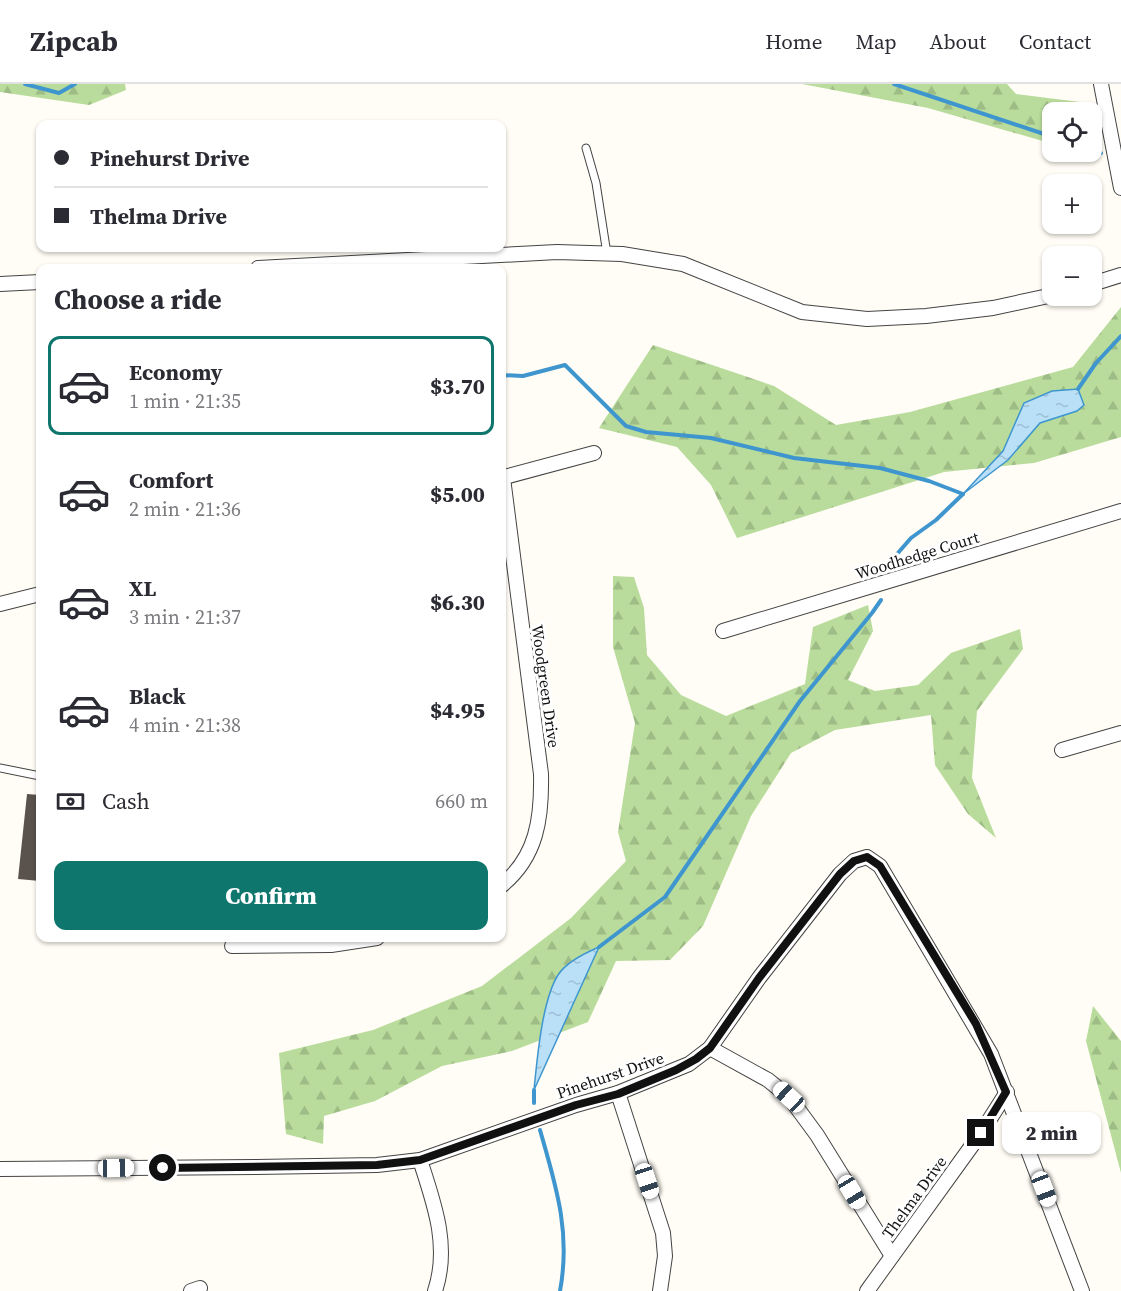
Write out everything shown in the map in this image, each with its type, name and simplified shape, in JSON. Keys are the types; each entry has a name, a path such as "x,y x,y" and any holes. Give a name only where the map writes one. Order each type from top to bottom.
{"street":[{"path":"1101,84 1115,132 1121,188"},
{"path":"333,264 557,252 659,258 683,264 783,306 828,316 867,319 926,316 1002,306 1042,297"},
{"path":"1102,281 1121,275"},
{"path":"0,284 36,282"},
{"path":"506,477 594,453"},
{"name":"Woodgreen Drive","path":"506,508 541,774 542,805 531,850 521,867 506,881"},
{"name":"Woodhedge Court","path":"723,631 1121,511"},
{"path":"0,604 36,598"},
{"path":"1062,750 1121,733"},
{"name":"Pinehurst Drive","path":"0,1169 377,1165 420,1160 576,1105 618,1094 688,1064 710,1048 759,978 840,874 854,861 867,857 880,866 976,1024 1006,1092 1082,1291"},
{"path":"232,946 331,945 349,942"},
{"path":"710,1048 768,1080 789,1097 817,1135 892,1256"},
{"name":"Thelma Drive","path":"867,1291 981,1133 1006,1092"},
{"path":"618,1094 663,1233 665,1256 660,1291"},
{"path":"420,1160 436,1212 441,1240 441,1267 435,1291"}],"lane":[{"path":"586,148 596,183 607,254"},
{"path":"0,768 36,775"}],"green space":[{"path":"0,84 125,84 126,90 89,105 0,92"},
{"path":"802,84 1007,84 1016,94 1080,102 1042,102 1042,141 928,108"},
{"path":"1121,307 1121,437 1034,463 944,472 737,538 711,485 677,447 599,428 653,345 774,386 836,425 910,412 1073,367"},
{"path":"613,576 634,577 644,608 647,655 681,695 726,716 805,684 813,627 868,605 873,631 848,680 875,691 918,685 951,653 1020,629 1023,649 977,711 972,778 996,838 968,814 935,765 931,715 835,730 791,753 751,816 703,926 670,960 616,961 588,1022 512,1051 442,1066 375,1101 324,1116 323,1144 286,1134 279,1053 373,1030 482,986 571,918 626,861 618,832 635,723 613,647"},
{"path":"1093,1006 1121,1041 1121,1173 1086,1041"}],"water":[{"path":"1078,389 1084,405 1077,411 1040,423 1008,460 963,494 1003,451 1024,403 1052,391"},
{"path":"599,947 534,1090 541,1031 552,986 566,966"}],"building":[{"path":"27,794 36,795 36,881 18,879"}],"waterway":[{"path":"25,84 59,93 75,84"},
{"path":"894,84 1042,133"},
{"path":"1078,389 1096,363 1121,336"},
{"path":"506,375 523,376 565,365 626,426 646,432 711,438 794,458 880,468 929,481 963,494"},
{"path":"884,569 911,538 936,520 963,494"},
{"path":"599,947 665,897 800,701 881,600"},
{"path":"534,1090 534,1103"},
{"path":"540,1130 556,1190 563,1229 564,1249 560,1291"}],"route":[{"path":"163,1168 377,1165 420,1160 576,1105 618,1094 676,1070 710,1048 759,978 840,874 854,861 867,857 880,866 976,1024 991,1054 1006,1092 981,1133"}]}
